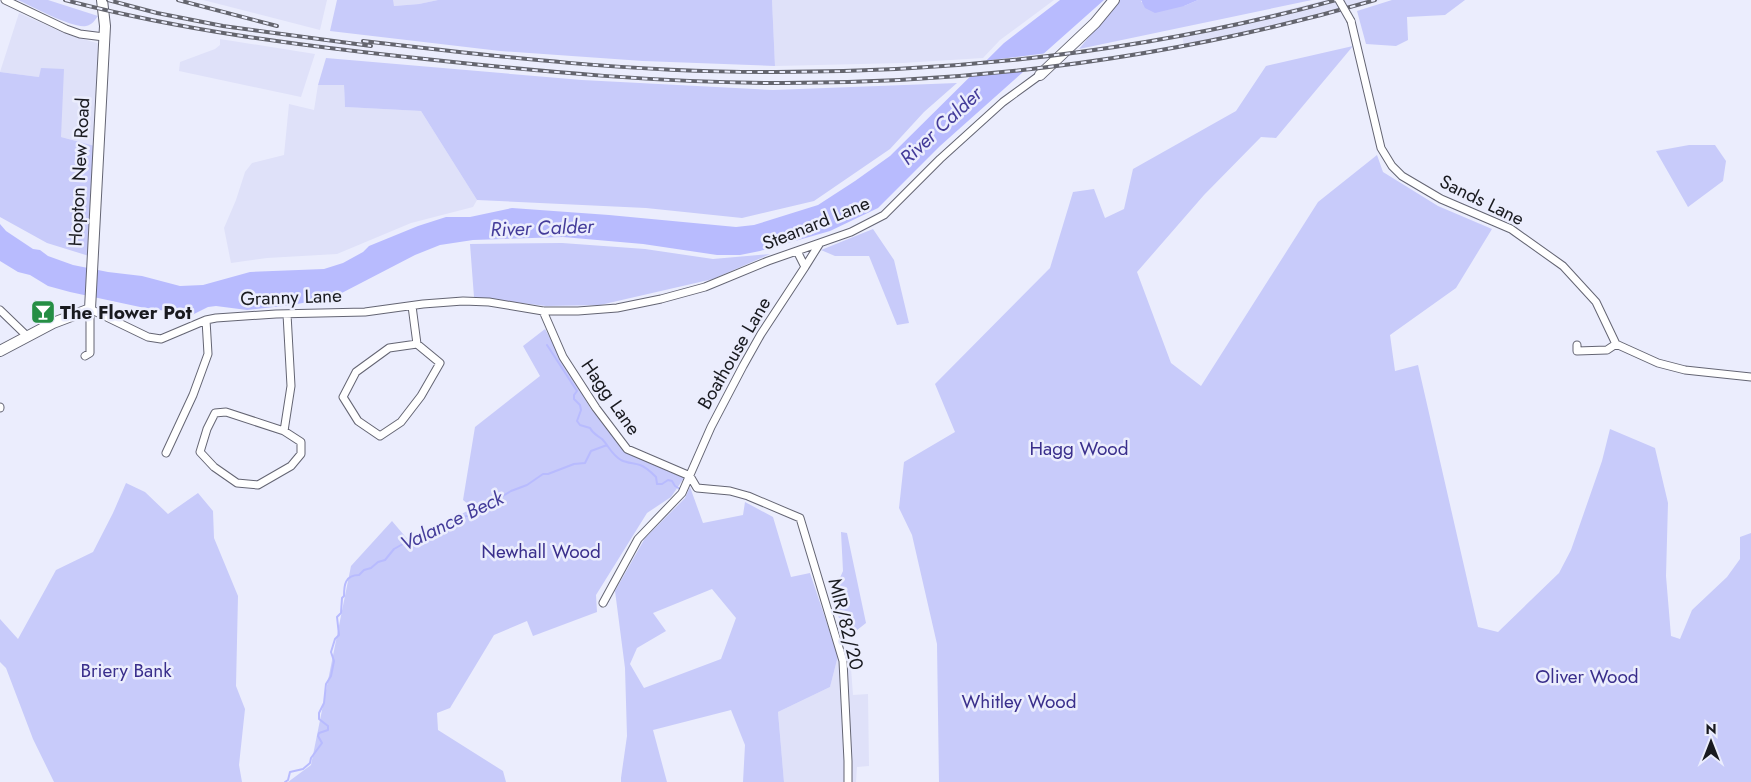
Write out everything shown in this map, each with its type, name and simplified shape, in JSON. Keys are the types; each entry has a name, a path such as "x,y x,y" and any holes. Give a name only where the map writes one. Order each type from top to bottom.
{"street":[{"path":"5,0 66,29 80,34 104,37"},
{"name":"Hopton New Road","path":"91,304 105,26 102,0"},
{"name":"Steanard Lane","path":"543,312 578,312 617,308 705,287 851,232 884,215 954,146 1003,102 1040,75 1095,23 1114,0"},
{"name":"Sands Lane","path":"1339,0 1351,21 1381,148 1392,166 1402,176 1441,199 1511,229 1563,266 1596,302 1616,344"},
{"name":"Boathouse Lane","path":"603,603 638,539 682,492 711,427 743,366 761,334 821,243"},
{"path":"797,251 805,267"},
{"name":"Granny Lane","path":"91,304 148,337 161,339 206,320 216,318 365,312 463,302 489,302 543,312"},
{"path":"0,351 91,304 90,353 85,356"},
{"path":"412,306 417,344 440,363 422,396 401,422 380,436 358,421 343,398 356,372 390,348 417,344"},
{"path":"0,310 28,337"},
{"name":"Hagg Lane","path":"543,312 564,356 596,408 627,449 690,476 697,488 730,491 748,496 800,518 805,535"},
{"path":"284,431 291,386 287,314"},
{"path":"166,453 193,395 208,354 206,320"},
{"path":"1577,345 1577,351 1607,350 1616,344 1658,363 1685,370 1751,377"},
{"path":"226,412 284,431 301,442 301,454 291,466 258,485 237,483 214,467 200,452 207,429 215,413 226,412"},
{"name":"MIR/82/20","path":"805,535 843,661 848,782"}],"shaded area":[{"path":"203,0 327,0 320,30"},
{"path":"393,0 438,0 393,6"},
{"path":"772,0 1054,0 1000,40 983,58 903,63 775,66"},
{"path":"1325,0 1380,0 1297,23 1184,47 1182,33 1232,24"},
{"path":"19,13 66,34 100,44 95,146 61,137 39,77 0,72"},
{"path":"220,39 315,54 301,97 179,71 180,62 215,49 220,45"},
{"path":"318,85 344,85 345,107 421,111 477,200 473,207 411,223 337,254 267,258 231,263 224,228 245,172 252,163 284,155 289,104 314,110"},
{"path":"850,655 853,695 868,694 869,766 857,767 856,782 784,782 778,712 830,687 838,656"}],"green space":[{"path":"18,0 48,0 98,16 90,25 80,26 63,21"},
{"path":"337,0 393,0 394,6 438,0 772,0 775,66 643,61 500,51 330,31"},
{"path":"1119,0 1141,0 1141,2 1184,6 1198,0 1312,0 1079,49"},
{"path":"1392,0 1465,0 1445,15 1407,17 1408,40 1396,46 1366,44 1357,11"},
{"path":"1353,46 1276,138 1261,137 1204,195 1137,272 1171,363 1201,386 1318,202 1377,155 1383,172 1438,206 1492,229 1456,288 1390,335 1395,371 1418,365 1478,627 1498,632 1559,573 1571,550 1602,461 1610,429 1655,448 1668,503 1666,576 1671,636 1680,639 1692,610 1727,577 1740,559 1740,537 1751,533 1751,782 939,782 937,644 912,535 899,508 904,462 955,432 935,384 1050,268 1073,192 1094,189 1105,218 1124,209 1133,169 1236,111 1266,66"},
{"path":"326,58 582,80 773,90 957,83 924,112 890,149 814,201 742,218 646,208 477,200 421,111 345,107 344,85 318,85"},
{"path":"41,68 64,69 61,137 95,146 89,256 47,243 0,217 0,72 39,77"},
{"path":"1689,145 1715,145 1726,161 1723,181 1688,207 1656,151"},
{"path":"873,229 894,260 909,323 897,325 869,256 835,256 821,250"},
{"path":"562,243 645,249 713,259 770,254 713,279 600,305 546,306 474,297 470,244"},
{"name":"Newhall Wood","path":"545,329 591,409 626,453 684,478 671,497 647,513 596,595 597,612 533,636 527,621 494,635 450,708 437,713 438,730 503,771 506,782 288,782 311,765 351,566 392,521 409,541 473,508 463,500 475,427 540,376 523,346"},
{"name":"Briery Bank","path":"126,483 145,492 168,514 198,493 213,511 214,538 238,596 236,686 245,709 239,765 242,782 54,782 33,739 6,668 0,662 0,619 18,639 56,570 93,552"},
{"path":"690,487 703,523 743,515 745,502 773,517 791,577 810,573 838,656 830,687 778,712 784,782 743,782 745,745 731,710 653,730 667,782 621,782 627,736 625,668 615,591 645,538 685,498","holes":["712,589 736,618 721,659 644,688 630,664 637,648 666,631 653,613"]},
{"path":"841,532 847,533 866,623 847,638 831,598 843,571"}],"water":[{"name":"River Calder","path":"1060,0 1104,0 940,146 878,208 830,231 760,251 740,255 717,255 643,244 563,237 473,240 440,245 415,255 334,297 292,305 247,310 216,306 208,307 192,315 140,307 48,286 0,261 0,224 6,231 33,249 40,250 48,256 73,265 142,276 180,286 203,285 250,272 324,269 343,263 363,252 369,246 418,226 446,217 470,217 512,208 736,227 754,225 818,205 890,156 1004,43"},
{"path":"1141,0 1198,0 1184,6 1155,13 1145,8"}],"pier":[{"path":"1048,53 1026,71 967,77 983,61"}],"waterway":[{"path":"547,345 577,391 574,399 580,405 581,410 577,421 580,425 590,428 621,460 647,469 656,477 657,484 662,484 668,480 672,481 680,489"},
{"name":"Valance Beck","path":"285,782 288,780 290,772 303,769 310,763 311,758 322,743 318,736 319,733 328,730 328,726 319,719 319,713 324,703 326,684 331,676 334,661 331,652 335,639 339,635 337,617 341,613 346,581 354,575 359,575 364,570 371,568 378,562 385,560 394,549 419,535 430,535 435,528 454,524 511,491 527,485 543,474 548,474 574,464 585,463 591,451 607,445"}],"railway":[{"path":"65,0 199,29 289,43 514,68 604,76 739,83 859,82 1008,72 1156,51 1230,37 1303,20 1375,0"},
{"path":"108,0 157,13 223,26 371,46"},
{"path":"178,0 277,26"},
{"path":"363,41 620,67 724,72 847,71 988,62 1128,45 1198,32 1336,0"}],"place":[{"name":"The Flower Pot","path":"43,312"}],"park label":[{"name":"Hagg Wood","path":"1079,448"},
{"name":"Oliver Wood","path":"1587,676"},
{"name":"Whitley Wood","path":"1019,701"}]}
